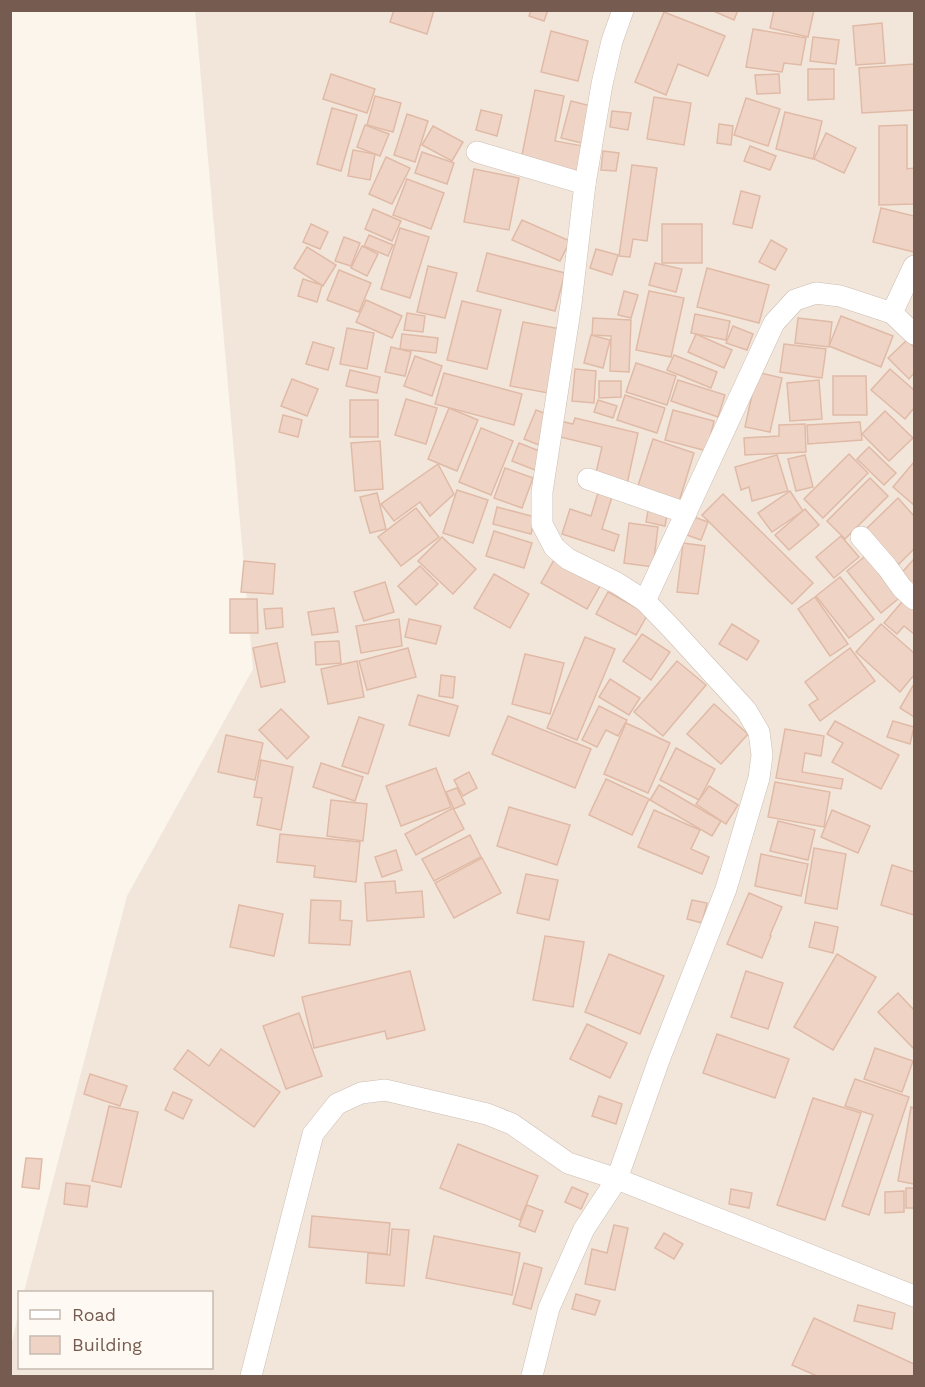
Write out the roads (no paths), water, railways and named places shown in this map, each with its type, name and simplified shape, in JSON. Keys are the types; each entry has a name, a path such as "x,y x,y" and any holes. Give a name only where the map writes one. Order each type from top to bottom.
{"street":[{"path":"532,1377 549,1308 584,1229 617,1179 659,1060 726,889 759,778 762,755 759,732 746,710 645,601 617,583 568,559 554,547 542,524 542,492 571,304 585,184 602,84 612,42 623,10"},
{"path":"477,152 585,184"},
{"path":"892,312 915,266"},
{"path":"645,601 774,323 795,300 816,292 840,296 892,312 915,334"},
{"path":"588,480 686,513"},
{"path":"861,537 902,588 915,599"},
{"path":"251,1377 313,1134 337,1104 361,1093 385,1090 487,1114 513,1124 568,1163 617,1179 915,1296"}]}
